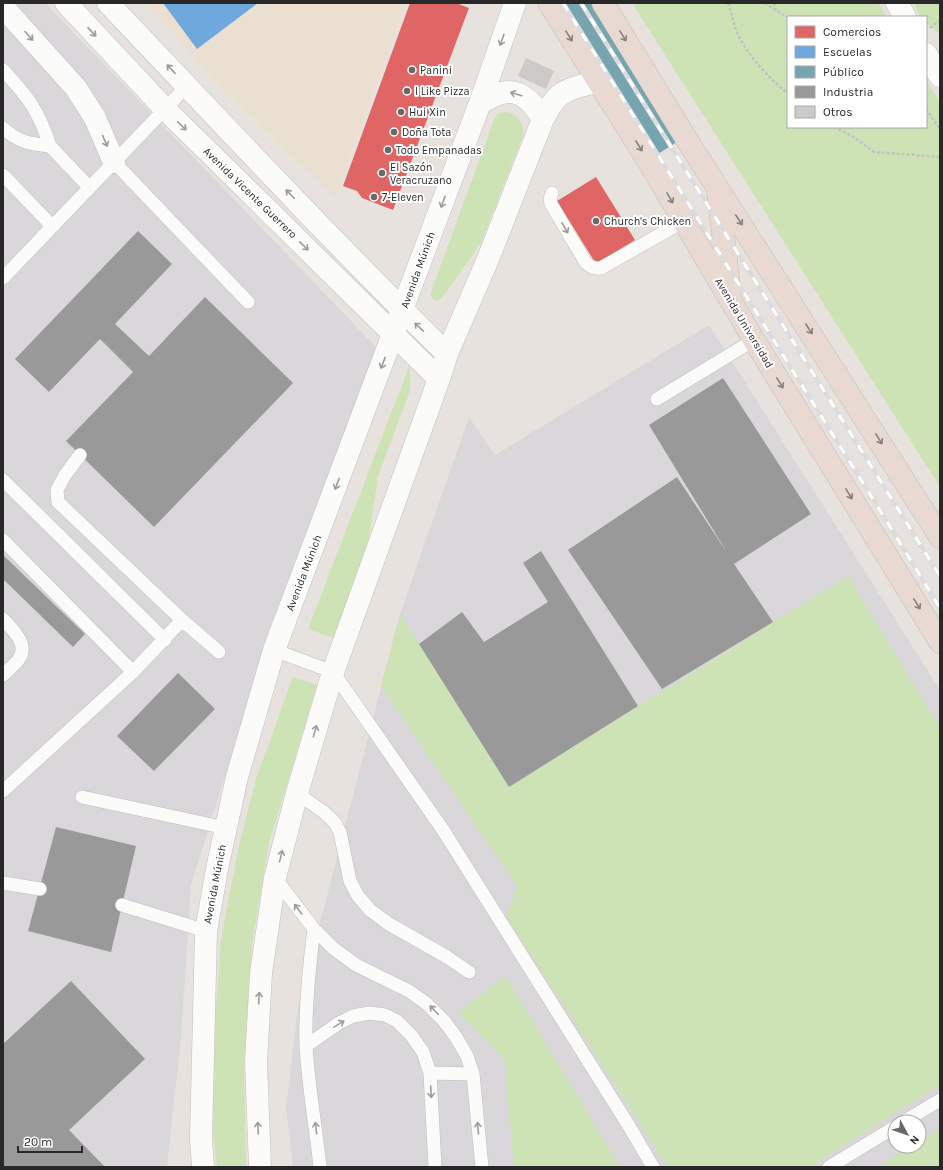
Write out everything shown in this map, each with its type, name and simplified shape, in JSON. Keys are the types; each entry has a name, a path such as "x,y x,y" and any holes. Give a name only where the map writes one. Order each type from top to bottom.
{"highway":[{"name":"Avenida Universidad","path":"548,3 650,164 754,340 940,642"},
{"path":"603,3 940,537"},
{"path":"718,186 731,302"}],"main road":[{"name":"Avenida Vicente Guerrero","path":"66,3 165,109 440,379"},
{"path":"108,3 403,311 447,354"},
{"name":"Avenida Múnich","path":"203,1167 200,1139 206,931 218,864 237,777 274,650 403,311 480,103 515,3"},
{"path":"897,3 904,16"},
{"path":"3,7 76,88 95,118 114,162"},
{"path":"928,37 940,51"},
{"path":"927,56 940,76"},
{"path":"260,1167 256,1062 261,973 275,878 297,793 333,672 440,379 447,354 488,259 543,119 552,103 559,95 574,87 588,84"},
{"path":"480,103 507,92 517,94 536,106 543,119"}],"lane":[{"path":"3,70 25,94 35,109 43,125 50,146 89,187"},
{"path":"3,278 187,86"},
{"path":"3,128 19,140 32,144 50,146"},
{"path":"114,162 248,302"},
{"path":"3,175 52,226"},
{"path":"552,193 550,199 552,204 586,263 596,268 601,268 684,221"},
{"path":"657,399 754,340"},
{"path":"80,455 65,475 57,490 58,502 182,620 218,652"},
{"path":"3,480 165,640"},
{"path":"3,540 133,672"},
{"path":"3,619 20,637 22,648 19,659 3,675"},
{"path":"3,791 133,672 165,640 182,620"},
{"path":"274,650 333,672 442,830 625,1120 653,1167"},
{"path":"297,793 335,823 340,832 350,881 358,896 370,910 389,924 447,957 469,972"},
{"path":"82,797 226,828"},
{"path":"3,874 9,884 40,889"},
{"path":"275,878 314,929 333,948 356,965 409,990 427,1004 444,1021 456,1037 467,1056 473,1074 482,1167"},
{"path":"122,905 206,931"},
{"path":"314,929 308,976 306,1046 320,1167"},
{"path":"306,1046 339,1023 353,1016 369,1013 385,1015 397,1021 411,1035 423,1052 430,1073 435,1167"},
{"path":"430,1073 473,1074"},
{"path":"916,1114 940,1100"},
{"path":"829,1167 887,1132"}],"path":[{"path":"728,3 736,30 744,46 765,71 787,93"},
{"path":"765,3 787,17"},
{"path":"774,3 777,11"},
{"path":"928,37 940,20"},
{"path":"927,110 940,129"},
{"path":"836,128 852,136 874,152 940,157"}],"shaded area":[{"path":"3,3 45,3 376,347 254,683 191,885 181,1038 167,1167 3,1167"},
{"path":"145,3 406,3 335,198 223,89"},
{"path":"709,325 940,690 940,1167 293,1167 286,1108 298,1008 400,614 469,417 495,455"}],"green space":[{"path":"632,3 878,3 886,16 787,16 787,128 927,128 927,82 940,102 940,487"},
{"path":"914,3 940,3 940,34 927,24 927,16 920,16"},
{"path":"509,112 519,119 523,136 481,243 441,299 436,301 431,297 431,292 495,117 499,113"},
{"path":"410,364 410,391 378,476 367,550 334,638 308,629"},
{"path":"848,576 940,728 940,1085 894,1114 887,1114 887,1118 809,1167 668,1167 507,917 517,886 381,686 400,614 509,787"},
{"path":"293,677 317,685 269,843 252,944 244,1062 246,1167 217,1167 213,1130 215,1020 221,940 239,845 256,779"},
{"path":"506,977 620,1167 514,1167 504,1058 458,1012"},
{"path":"940,1129 940,1167 877,1167 899,1154 927,1154 927,1137"}],"building: Comercios":[{"path":"410,3 456,3 469,8 393,210 362,198 357,191 343,186"},
{"name":"Church's Chicken","path":"596,177 635,240 596,264 557,201"}],"building: Escuelas":[{"path":"163,3 258,3 197,49"}],"building: Público":[{"path":"537,3 606,3 688,135 639,166"}],"building: Industria":[{"path":"138,231 172,264 115,324 149,356 205,297 293,383 154,527 66,441 133,372 100,339 49,392 15,359"},
{"path":"723,378 811,514 734,564 773,622 662,689 568,550 677,477 728,554 649,425"},
{"path":"541,551 638,706 509,787 419,644 462,612 484,642 548,602 523,563"},
{"path":"3,555 85,634 73,647 3,579"},
{"path":"178,673 215,709 154,771 117,736"},
{"path":"56,827 136,846 111,952 28,931"},
{"path":"71,981 145,1059 69,1130 105,1167 3,1167 3,1044"}],"building: Otros":[{"path":"526,58 554,71 546,89 518,76"}],"railway":[{"path":"563,3 940,608"},
{"path":"581,3 940,576"}],"place":[{"name":"Panini","path":"412,70"},
{"name":"I Like Pizza","path":"407,91"},
{"name":"Hui Xin","path":"401,112"},
{"name":"Doña Tota","path":"394,132"},
{"name":"Todo Empanadas","path":"388,150"},
{"name":"El Sazón Veracruzano","path":"382,173"},
{"name":"7-Eleven","path":"374,197"},
{"name":"Church's Chicken","path":"596,221"}]}
